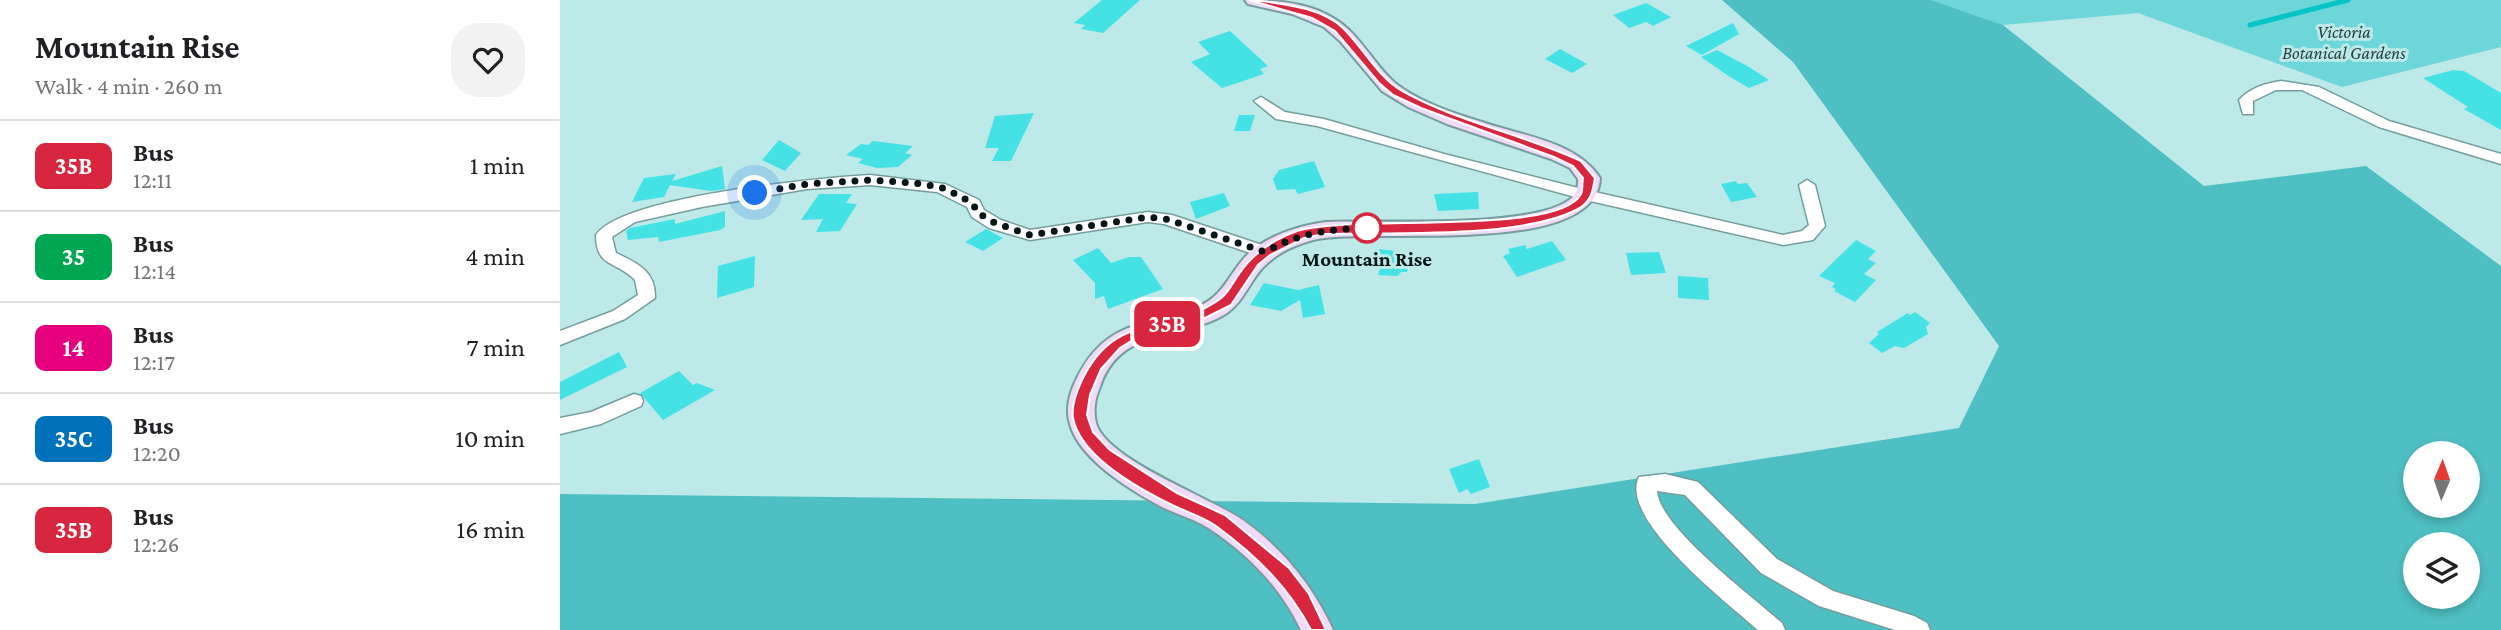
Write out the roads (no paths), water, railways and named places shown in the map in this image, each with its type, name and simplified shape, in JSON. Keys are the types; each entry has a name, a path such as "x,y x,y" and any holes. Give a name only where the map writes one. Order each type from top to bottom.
{"main road":[{"path":"1254,0 1316,16 1338,29 1383,81 1396,92 1424,106 1577,163 1589,178 1586,195 1576,205 1564,211 1522,221 1483,226 1324,230 1301,234 1265,252 1254,262 1234,293 1216,309 1142,330 1115,345 1090,377 1083,395 1080,415 1086,435 1104,455 1172,498 1219,519 1283,573 1303,600 1317,630"}],"street":[{"path":"2248,111 2246,100 2258,91 2276,85 2298,85 2377,121 2424,138 2475,149 2501,159"},
{"path":"1261,101 1281,116 1319,122 1439,157 1586,195 1764,236 1795,239 1807,236 1817,226 1807,185"},
{"path":"560,338 619,315 646,298 648,284 642,273 609,257 604,246 604,235 614,226 630,218 702,202 807,184 870,180 940,187 973,204 978,213 995,223 1030,235 1148,217 1166,219 1265,252"},
{"path":"560,426 594,419 634,401"},
{"path":"1774,630 1669,536 1647,499 1646,483 1665,482 1690,488 1769,566 1827,599 1906,623 1919,630"}],"waterway":[{"path":"2250,25 2348,0"}],"place":[{"name":"Mountain Rise","path":"1367,228"}],"park label":[{"name":"Victoria Botanical Gardens","path":"2344,42"}]}
